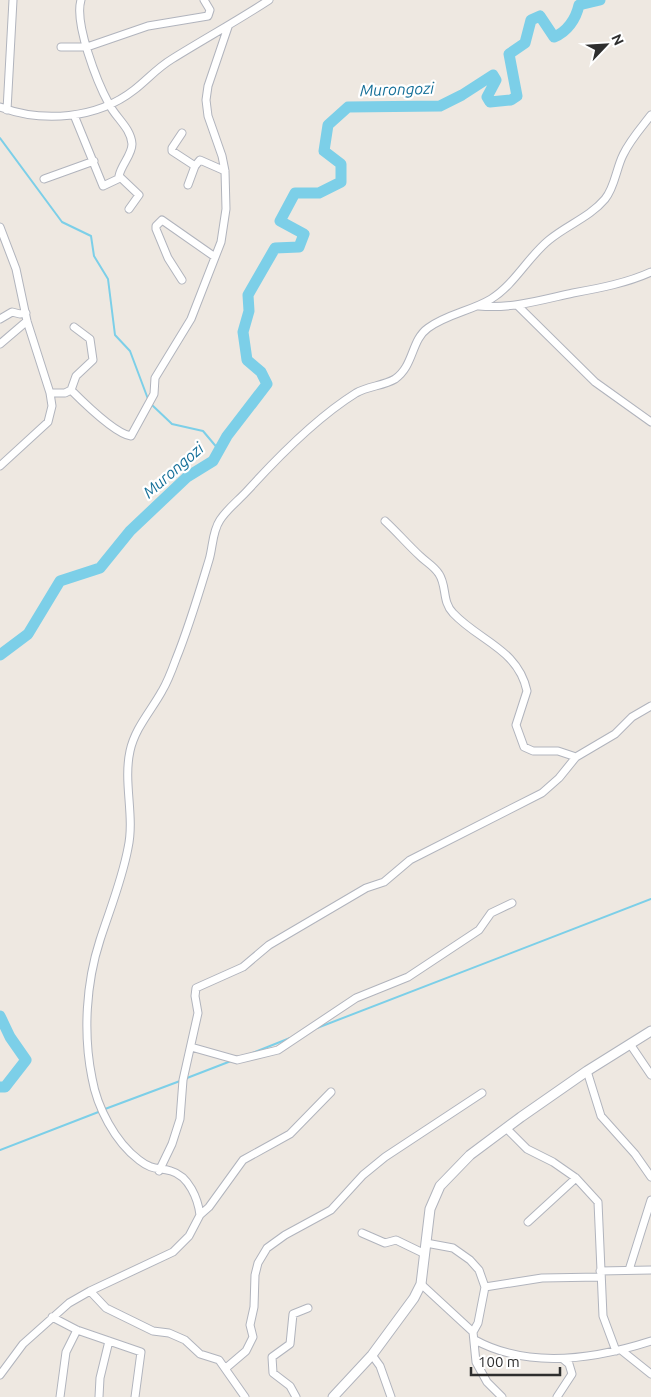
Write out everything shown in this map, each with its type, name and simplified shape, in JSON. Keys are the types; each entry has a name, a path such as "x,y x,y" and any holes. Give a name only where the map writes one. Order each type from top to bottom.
{"street":[{"path":"13,0 3,108 32,115 74,115 92,112 109,104 134,90 158,68 228,27 269,0"},
{"path":"81,0 81,31 109,104 126,128 132,144 120,173 120,178"},
{"path":"61,47 87,47 148,26 208,16 210,10 204,0"},
{"path":"71,390 86,406 120,432 132,436 154,394 154,378 191,319 215,258 224,226 227,189 225,171 222,156 208,116 206,100 208,86 228,27"},
{"path":"74,115 103,186 120,178"},
{"path":"200,1215 195,1195 182,1177 170,1170 159,1171 140,1161 124,1146 99,1103 92,1077 88,1029 91,972 123,875 130,839 128,777 130,754 135,733 165,686 178,654 210,556 214,531 220,520 269,466 323,419 353,395 394,379 404,371 418,338 425,330 462,310 478,306 503,290 546,242 603,201 612,190 623,154 651,115"},
{"path":"182,133 172,151 195,166"},
{"path":"188,185 195,166 200,160 225,171"},
{"path":"44,179 94,161"},
{"path":"120,178 139,195 129,209"},
{"path":"182,280 168,258 156,230 156,226 162,220 215,258"},
{"path":"0,227 16,269 27,317 50,393 52,406 48,422 0,466"},
{"path":"478,306 498,308 517,305 600,288 651,272"},
{"path":"517,305 595,382 651,422"},
{"path":"0,319 12,312 27,317"},
{"path":"0,344 27,317"},
{"path":"71,390 76,376 93,360 90,339 74,327"},
{"path":"50,393 71,390"},
{"path":"385,521 419,556 436,569 441,576 448,607 454,614 479,635 510,656 527,692 516,725 524,747 533,752 558,751 576,756"},
{"path":"159,1171 174,1138 180,1119 183,1080 198,1013 195,996 196,988 243,967 269,945 366,888 384,882 410,860 542,793 559,778 576,756 615,734 632,717 651,706"},
{"path":"191,1047 237,1060 278,1050 356,998 408,977 479,930 491,913 512,903"},
{"path":"333,1397 372,1355 407,1309 421,1284 430,1209 440,1186 470,1155 506,1128 586,1071 651,1031"},
{"path":"630,1044 651,1075"},
{"path":"586,1071 601,1116 636,1154 651,1177"},
{"path":"0,1375 23,1344 69,1303 90,1291 173,1252 189,1236 200,1215 209,1207 243,1160 290,1134 331,1092"},
{"path":"226,1368 246,1352 253,1337 250,1324 254,1307 255,1275 258,1263 267,1248 285,1235 331,1210 363,1175 385,1157 482,1093"},
{"path":"506,1128 527,1150 553,1162 576,1178 595,1197 600,1208 600,1274 604,1323 619,1350 651,1374"},
{"path":"528,1222 576,1178"},
{"path":"629,1270 651,1200"},
{"path":"362,1234 385,1243 396,1240 425,1254"},
{"path":"426,1243 452,1248 462,1253 479,1270 485,1288 474,1336 476,1362 480,1372 502,1397"},
{"path":"485,1288 542,1278 629,1270 651,1270"},
{"path":"421,1284 486,1346 514,1356 564,1359 619,1350 651,1341"},
{"path":"90,1291 106,1308 153,1331 185,1340 200,1354 219,1360 245,1397"},
{"path":"296,1397 290,1386 273,1373 272,1357 290,1344 293,1314 308,1308"},
{"path":"52,1317 77,1330 142,1352 136,1397"},
{"path":"60,1397 66,1352 77,1330"},
{"path":"99,1397 100,1378 109,1341"},
{"path":"372,1355 380,1366 391,1397"},
{"path":"557,1397 572,1374 569,1364 564,1359"}],"waterway":[{"name":"Murongozi","path":"0,655 28,634 60,581 100,568 130,531 187,477 213,461 227,436 267,384 261,372 247,360 243,332 249,311 248,295 275,248 299,247 304,234 280,221 295,193 319,193 341,182 341,164 324,151 328,125 348,107 440,106 462,95 493,75 496,80 487,97 490,102 511,100 517,96 509,54 525,43 531,20 540,16 554,37 563,32 570,24 576,15 579,5 600,0"},
{"path":"0,138 62,222 91,236 94,256 108,279 115,335 130,351 148,399"},
{"path":"152,405 172,424 203,431 219,450"},
{"path":"317,1028 651,899"},
{"name":"Murongozi","path":"0,1016 10,1037 26,1060 5,1087 0,1087"},
{"path":"250,1054 290,1038"},
{"path":"187,1078 231,1061"},
{"path":"105,1109 180,1081"},
{"path":"0,1150 101,1111"}]}
